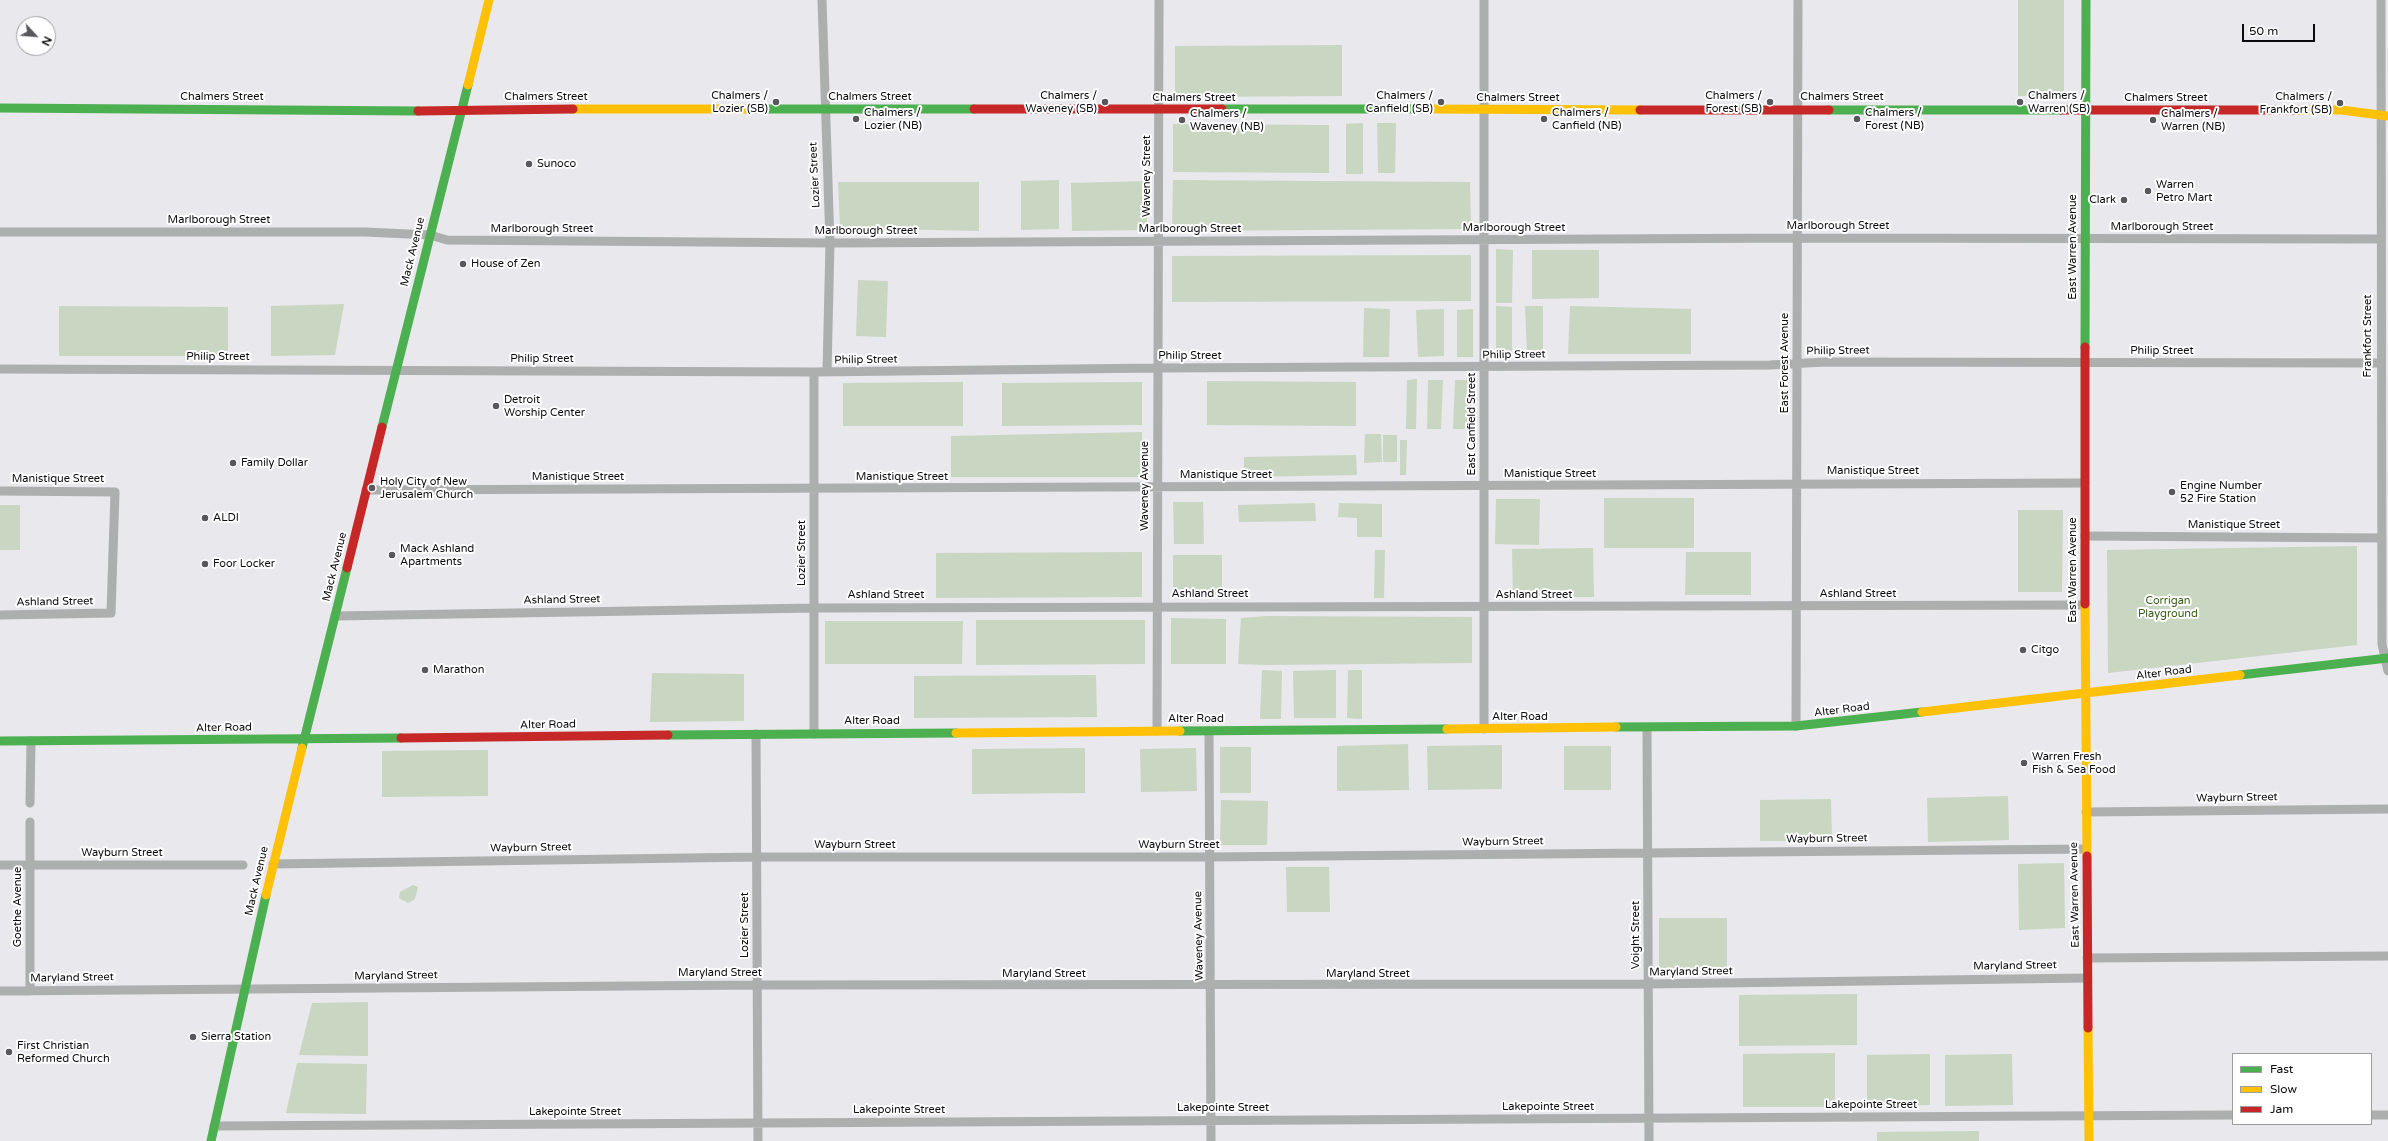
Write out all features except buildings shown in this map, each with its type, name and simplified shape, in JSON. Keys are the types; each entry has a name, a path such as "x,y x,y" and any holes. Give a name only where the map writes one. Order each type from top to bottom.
{"street":[{"name":"Mack Avenue","path":"211,1141 273,864 489,0"},
{"name":"Lozier Street","path":"822,0 830,243 827,372"},
{"path":"1159,0 1159,110"},
{"name":"East Canfield Street","path":"1484,0 1484,729"},
{"name":"East Forest Avenue","path":"1796,726 1798,0"},
{"name":"East Warren Avenue","path":"2086,0 2085,694 2089,1141"},
{"name":"Frankfort Street","path":"2381,0 2384,115 2380,239 2384,284 2380,363 2384,402 2385,523 2382,538 2382,644 2388,671"},
{"name":"Chalmers Street","path":"0,108 391,110 825,108 1484,111 1797,109 2340,110 2384,115"},
{"name":"Waveney Street","path":"1159,110 1159,241"},
{"name":"Marlborough Street","path":"0,232 365,232 430,235 447,240 830,243 1797,238 2380,239"},
{"name":"Waveney Avenue","path":"1157,731 1157,368 1159,241"},
{"name":"Philip Street","path":"0,369 827,372 1157,368 1797,364 2380,363"},
{"name":"Lozier Street","path":"814,372 814,734"},
{"name":"Manistique Street","path":"366,490 1782,486 1797,483 2085,483"},
{"name":"Manistique Street","path":"0,491 115,492 111,613"},
{"name":"Manistique Street","path":"2085,536 2382,538"},
{"name":"Ashland Street","path":"335,616 814,608 2085,605"},
{"name":"Ashland Street","path":"0,615 111,613"},
{"name":"Alter Road","path":"0,741 1796,726 2085,694 2386,658"},
{"name":"Voight Street","path":"1647,728 1649,1141"},
{"name":"Waveney Avenue","path":"1209,731 1211,1141"},
{"name":"Lozier Street","path":"756,734 758,1141"},
{"path":"30,803 31,741"},
{"name":"Wayburn Street","path":"2086,812 2388,809"},
{"name":"Goethe Avenue","path":"30,822 30,991"},
{"name":"Wayburn Street","path":"273,864 757,856 1210,857 2086,850"},
{"name":"Wayburn Street","path":"0,865 243,865"},
{"path":"2087,958 2388,956"},
{"name":"Maryland Street","path":"0,991 757,985 1211,986 1648,984 2087,978"},
{"name":"Lakepointe Street","path":"214,1126 2232,1115"},
{"path":"2372,1115 2388,1115"}],"green space":[{"path":"2018,0 2064,0 2064,96 2018,96"},
{"path":"1342,45 1342,96 1175,97 1175,46"},
{"path":"1363,123 1363,174 1346,174 1346,124"},
{"path":"1377,123 1396,123 1395,173 1378,173"},
{"path":"1173,124 1329,125 1329,173 1173,172"},
{"path":"1059,180 1059,229 1021,230 1021,181"},
{"path":"1173,180 1470,182 1471,229 1172,231"},
{"path":"1147,181 1147,230 1072,231 1071,183"},
{"path":"838,182 979,182 979,231 840,228"},
{"path":"1496,249 1513,250 1512,303 1496,303"},
{"path":"1532,250 1599,250 1599,298 1532,299"},
{"path":"1471,255 1471,301 1172,302 1172,256"},
{"path":"858,280 888,281 886,337 856,336"},
{"path":"344,304 335,355 271,356 271,306"},
{"path":"59,306 228,307 228,356 59,356"},
{"path":"1496,306 1512,307 1512,356 1496,356"},
{"path":"1525,306 1543,306 1543,354 1527,354"},
{"path":"1570,306 1691,309 1691,354 1568,354"},
{"path":"1364,308 1390,309 1389,357 1363,357"},
{"path":"1444,309 1444,356 1418,357 1416,310"},
{"path":"1473,309 1473,357 1457,357 1457,310"},
{"path":"1417,379 1416,429 1406,429 1407,380"},
{"path":"1428,380 1443,380 1441,429 1427,429"},
{"path":"1455,380 1474,380 1474,429 1453,429"},
{"path":"1207,381 1356,382 1356,426 1207,425"},
{"path":"963,382 963,426 843,426 843,383"},
{"path":"1142,382 1142,425 1002,426 1002,383"},
{"path":"1142,432 1143,477 951,477 951,436"},
{"path":"1365,434 1381,434 1382,462 1364,463"},
{"path":"1383,435 1397,435 1397,462 1383,462"},
{"path":"1400,440 1407,440 1406,475 1400,475"},
{"path":"1356,455 1357,475 1244,477 1244,457"},
{"path":"1604,498 1694,498 1694,548 1604,548"},
{"path":"1496,499 1540,499 1539,545 1495,544"},
{"path":"1173,502 1203,502 1204,544 1174,544"},
{"path":"1315,503 1316,521 1239,522 1238,505"},
{"path":"1339,503 1382,504 1382,537 1357,537 1357,518 1338,517"},
{"path":"0,505 20,505 20,550 0,550"},
{"path":"2018,510 2063,510 2062,592 2018,592"},
{"name":"Corrigan Playground","path":"2357,546 2357,645 2108,673 2107,550"},
{"path":"1593,548 1594,597 1513,597 1512,549"},
{"path":"1375,550 1385,550 1384,598 1374,598"},
{"path":"1142,552 1142,597 936,598 936,553"},
{"path":"1686,552 1751,552 1751,595 1685,595"},
{"path":"1173,555 1222,555 1222,597 1173,597"},
{"path":"1267,616 1472,617 1472,663 1238,664 1241,618"},
{"path":"1171,618 1226,619 1226,664 1171,664"},
{"path":"976,620 1145,620 1145,664 976,665"},
{"path":"825,621 963,621 962,664 825,664"},
{"path":"1262,670 1282,671 1281,719 1260,719"},
{"path":"1336,670 1336,718 1294,718 1293,671"},
{"path":"1348,670 1362,670 1362,719 1347,718"},
{"path":"652,673 744,674 744,721 650,722"},
{"path":"1096,675 1097,717 914,718 914,676"},
{"path":"1408,744 1409,790 1337,791 1337,746"},
{"path":"1502,745 1502,789 1428,790 1427,746"},
{"path":"1564,746 1611,746 1611,790 1564,790"},
{"path":"1220,747 1251,747 1251,793 1220,793"},
{"path":"1085,748 1085,793 972,794 972,749"},
{"path":"1196,748 1197,791 1141,792 1140,749"},
{"path":"488,750 488,796 382,797 382,751"},
{"path":"2008,796 2009,840 1928,842 1927,798"},
{"path":"1831,799 1832,841 1760,841 1760,800"},
{"path":"1221,800 1268,801 1267,845 1220,845"},
{"path":"2064,863 2065,928 2019,930 2018,864"},
{"path":"1286,867 1329,867 1330,912 1287,912"},
{"path":"413,885 418,887 415,899 408,903 399,898 400,892"},
{"path":"1659,918 1727,918 1727,968 1659,969"},
{"path":"1857,994 1857,1045 1739,1046 1739,995"},
{"path":"368,1002 368,1056 299,1055 312,1003"},
{"path":"1835,1053 1835,1107 1743,1107 1743,1054"},
{"path":"1930,1054 1930,1105 1867,1106 1867,1055"},
{"path":"2012,1054 2013,1105 1945,1106 1945,1055"},
{"path":"297,1063 367,1064 366,1114 286,1113"},
{"path":"1979,1131 1979,1141 1877,1141 1877,1132"}],"traffic: fast":[{"path":"2085,347 2086,0"},
{"path":"382,427 468,85"},
{"path":"0,108 418,111"},
{"path":"747,109 974,109"},
{"path":"1222,109 1430,109"},
{"path":"1829,110 2061,110"},
{"path":"302,748 347,568"},
{"path":"2240,675 2388,658"},
{"path":"1616,727 1796,726 1922,712"},
{"path":"1180,731 1447,729"},
{"path":"668,735 956,733"},
{"path":"0,741 401,738"},
{"path":"211,1141 266,895"}],"traffic: slow":[{"path":"468,85 489,0"},
{"path":"573,109 747,109"},
{"path":"1430,109 1640,110"},
{"path":"2298,110 2341,110 2388,116"},
{"path":"2085,604 2087,856"},
{"path":"1922,712 2240,675"},
{"path":"1447,729 1616,727"},
{"path":"956,733 1180,731"},
{"path":"266,895 302,748"},
{"path":"2088,1028 2089,1141"}],"traffic: jam":[{"path":"418,111 573,109"},
{"path":"974,109 1222,109"},
{"path":"1640,110 1829,110"},
{"path":"2061,110 2298,110"},
{"path":"2085,347 2085,604"},
{"path":"347,568 382,427"},
{"path":"401,738 668,735"},
{"path":"2087,856 2088,1028"}],"place":[{"name":"Chalmers / Lozier (SB)","path":"776,102"},
{"name":"Chalmers / Waveney (SB)","path":"1105,102"},
{"name":"Chalmers / Canfield (SB)","path":"1441,102"},
{"name":"Chalmers / Forest (SB)","path":"1770,102"},
{"name":"Chalmers / Warren (SB)","path":"2020,102"},
{"name":"Chalmers / Frankfort (SB)","path":"2340,103"},
{"name":"Chalmers / Lozier (NB)","path":"856,119"},
{"name":"Chalmers / Canfield (NB)","path":"1544,119"},
{"name":"Chalmers / Forest (NB)","path":"1857,119"},
{"name":"Chalmers / Waveney (NB)","path":"1182,120"},
{"name":"Chalmers / Warren (NB)","path":"2153,120"},
{"name":"Sunoco","path":"529,164"},
{"name":"Warren Petro Mart","path":"2148,191"},
{"name":"Clark","path":"2124,200"},
{"name":"House of Zen","path":"463,264"},
{"name":"Detroit Worship Center","path":"496,406"},
{"name":"Family Dollar","path":"233,463"},
{"name":"Holy City of New Jerusalem Church","path":"372,488"},
{"name":"Engine Number 52 Fire Station","path":"2172,492"},
{"name":"ALDI","path":"205,518"},
{"name":"Mack Ashland Apartments","path":"392,555"},
{"name":"Foor Locker","path":"205,564"},
{"name":"Citgo","path":"2023,650"},
{"name":"Marathon","path":"425,670"},
{"name":"Warren Fresh Fish & Sea Food","path":"2024,763"},
{"name":"Sierra Station","path":"193,1037"},
{"name":"First Christian Reformed Church","path":"9,1052"}]}
